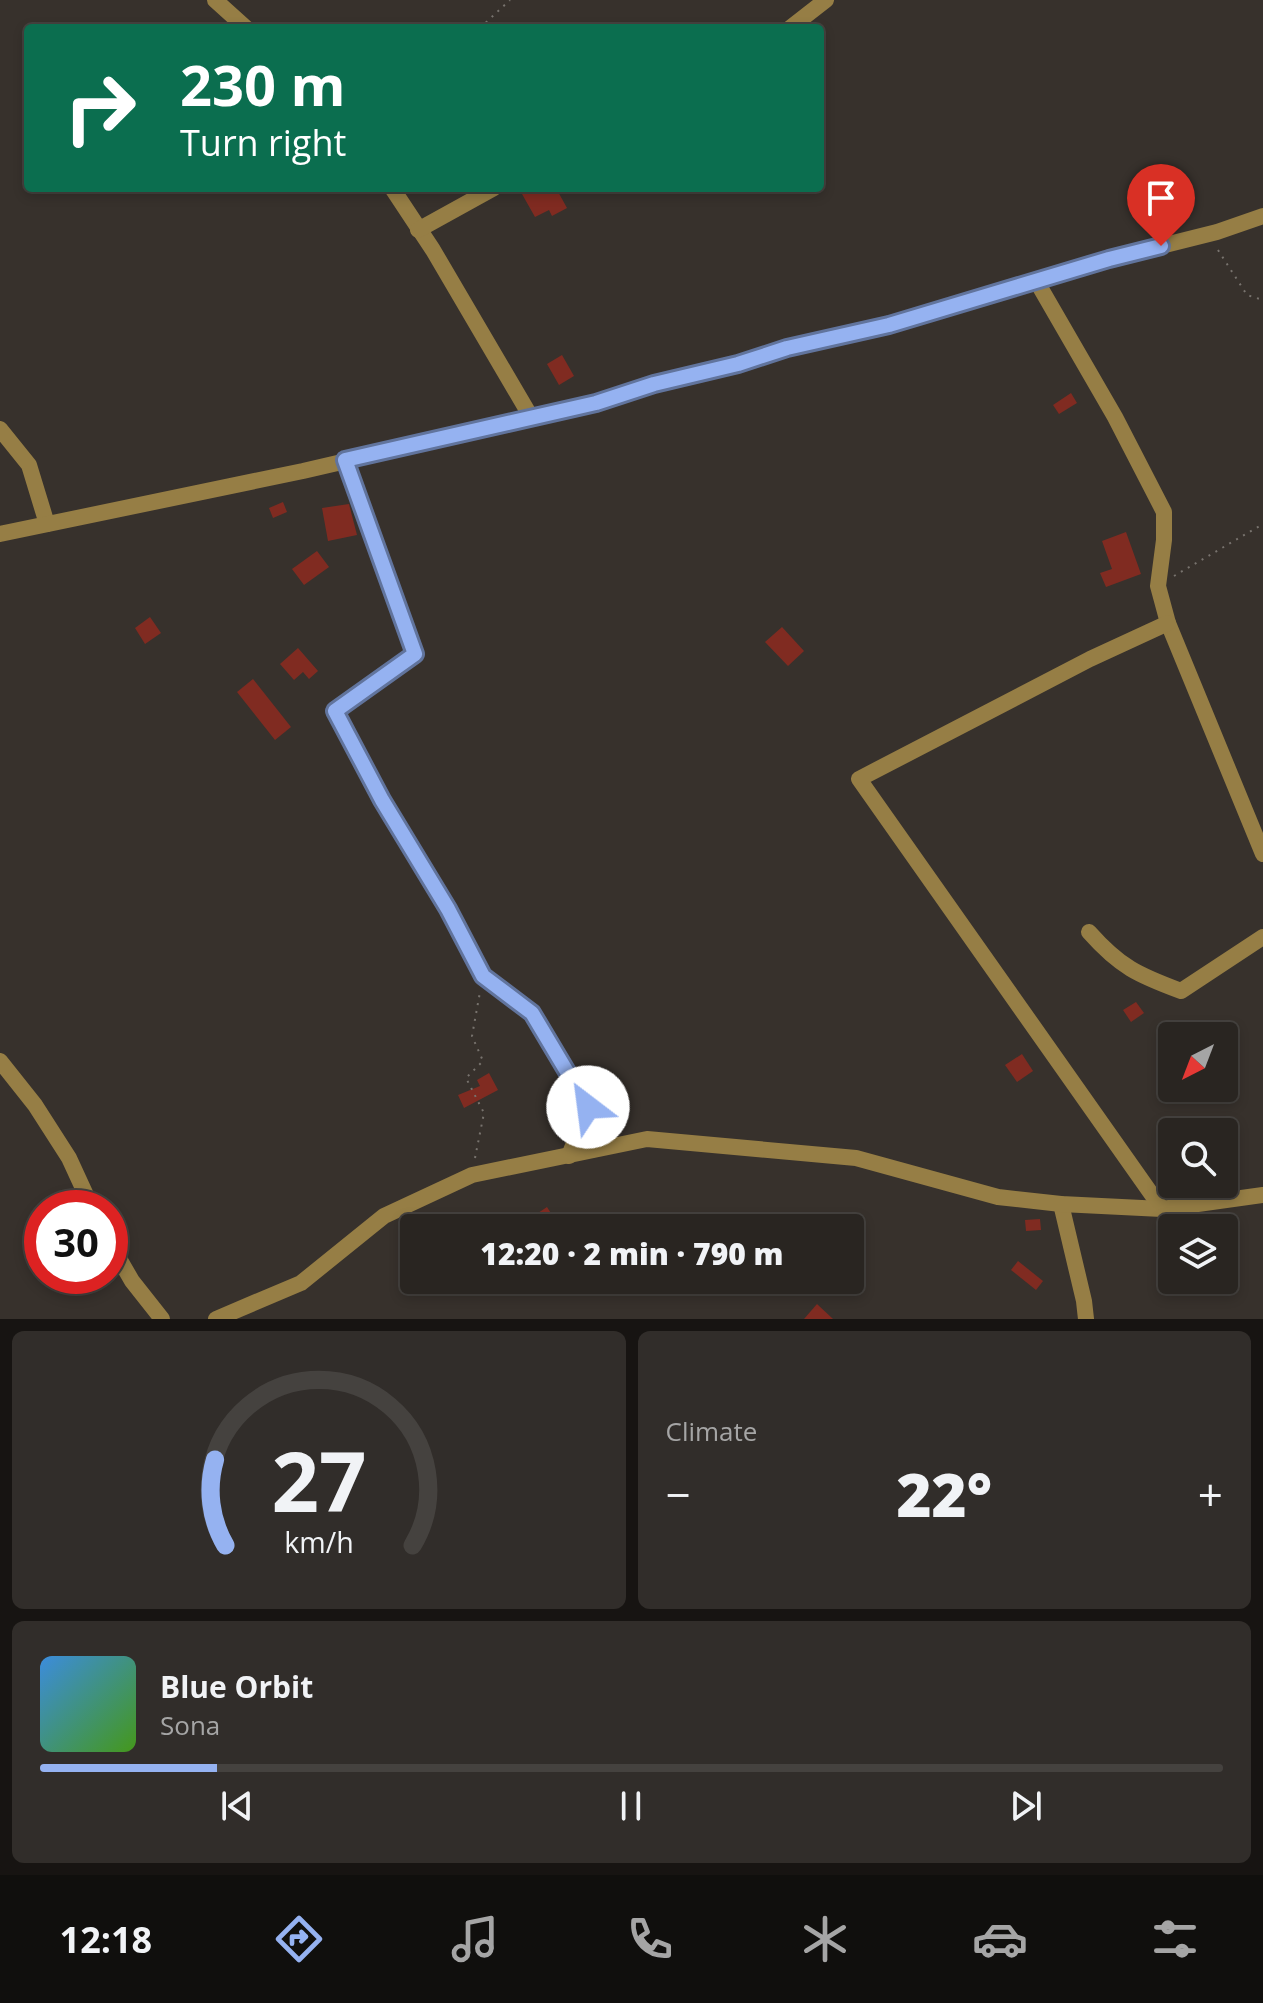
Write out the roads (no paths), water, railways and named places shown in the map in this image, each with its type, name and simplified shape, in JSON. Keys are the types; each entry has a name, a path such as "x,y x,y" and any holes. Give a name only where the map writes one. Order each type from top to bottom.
{"street":[{"path":"215,0 242,24"},
{"path":"795,24 826,0"},
{"path":"394,192 433,250 531,417"},
{"path":"418,230 487,192"},
{"path":"0,534 596,403 787,348 889,325 1109,259 1208,235 1263,216"},
{"path":"1037,282 1115,417 1164,512 1158,586 1168,623 1263,854"},
{"path":"0,429 29,465 47,524"},
{"path":"345,460 415,654 335,711 483,976 532,1013 588,1107 569,1156"},
{"path":"1162,1209 859,779 1090,659 1168,623"},
{"path":"1089,932 1109,955 1136,974 1181,991 1263,937"},
{"path":"0,1061 35,1105 69,1158 84,1190"},
{"path":"216,1319 301,1283 384,1216 472,1175 647,1139 856,1158 998,1197 1061,1204 1162,1209 1263,1195"},
{"path":"1061,1204 1086,1319"},
{"path":"128,1274 162,1319"}]}
